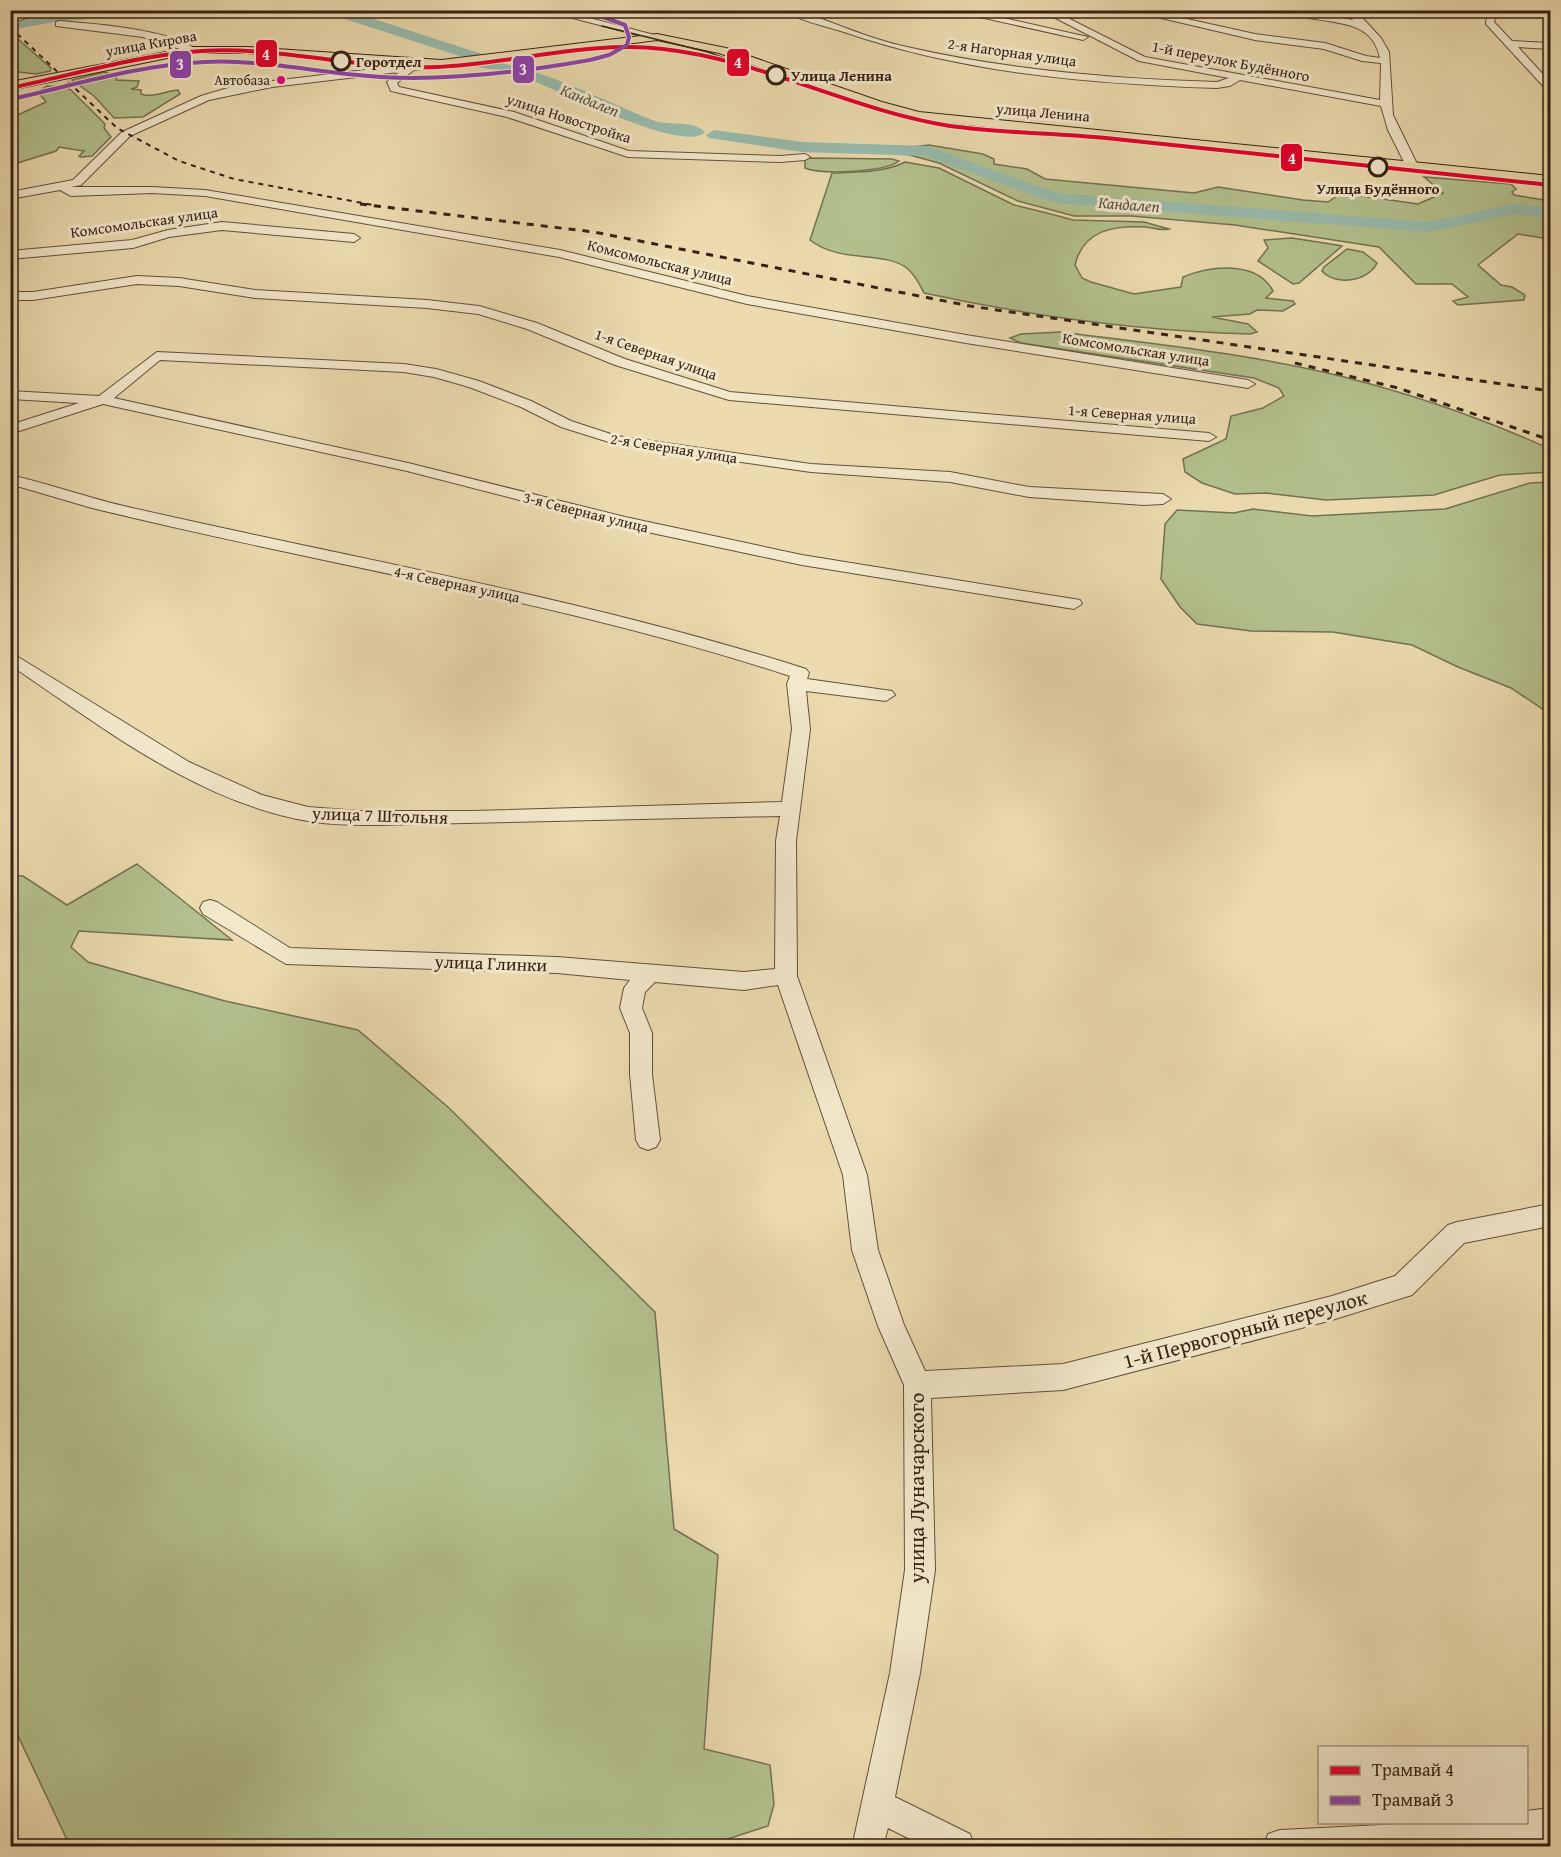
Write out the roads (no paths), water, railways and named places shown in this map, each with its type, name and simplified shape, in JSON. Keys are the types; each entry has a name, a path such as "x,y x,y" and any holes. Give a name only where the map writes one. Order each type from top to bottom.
{"main road":[{"name":"улица Кирова","path":"10,86 192,50 237,49 441,64 657,37"},
{"name":"улица Ленина","path":"657,37 722,50 878,105 918,116 1216,144 1551,180"}],"street":[{"path":"10,20 48,10"},
{"name":"улица Ленина","path":"546,10 657,37"},
{"name":"2-я Нагорная улица","path":"788,10 902,49 1014,69 1120,82 1216,85 1226,84 1236,78"},
{"path":"952,10 1040,30 1101,39"},
{"name":"1-й переулок Будённого","path":"1044,10 1142,59 1386,104"},
{"path":"1131,10 1255,37 1325,46 1365,60 1385,61"},
{"path":"1289,10 1360,24"},
{"path":"1350,10 1360,24 1377,36 1385,54 1386,104 1395,133 1413,166"},
{"path":"1493,10 1489,22 1509,44 1521,53 1549,86 1551,114"},
{"path":"59,24 119,28 149,34 192,50"},
{"path":"1509,44 1551,46"},
{"name":"улица Кирова","path":"10,196 64,187 85,177 126,134 205,98 228,91 441,64"},
{"name":"улица Новостройка","path":"412,67 392,82 395,89 510,114 600,147 628,154 780,159 805,157"},
{"name":"Комсомольская улица","path":"64,187 71,193 152,190 205,193 560,254 735,298 966,339 1248,384"},
{"name":"Комсомольская улица","path":"10,255 133,244 168,234 222,226 354,238"},
{"name":"1-я Северная улица","path":"10,296 33,296 137,280 178,282 255,294 427,304 479,310 532,326 675,381 729,396 1209,437"},
{"name":"2-я Северная улица","path":"102,400 124,385 157,356 404,368 436,373 474,384 526,404 566,424 626,442 811,468 950,477 987,482 1029,492 1144,500 1163,499"},
{"name":"3-я Северная улица","path":"10,395 102,400 408,466 624,522 734,546 802,560 1074,604"},
{"path":"10,430 102,400"},
{"name":"4-я Северная улица","path":"10,479 51,493 141,516 508,594 704,641 800,673 796,684"},
{"name":"улица 7 Штольня","path":"10,657 150,749 234,790 291,811 330,817 463,818 789,809"},
{"path":"786,976 786,841 801,729 796,684 886,695"},
{"name":"улица Глинки","path":"210,908 286,956 557,965 744,981 786,976"},
{"path":"648,1140 641,1074 641,1033 632,1008 635,988 651,972"},
{"name":"улица Луначарского","path":"786,976 855,1175 865,1250 891,1326 917,1385 920,1570 905,1673 870,1838"},
{"name":"1-й Первогорный переулок","path":"917,1385 1063,1377 1332,1308 1403,1286 1457,1233 1551,1215"},
{"path":"877,1805 958,1846"},
{"path":"1280,1846 1464,1838 1551,1824"}],"waterway":[{"name":"Кандалеп","path":"10,26 59,17 159,10"},
{"name":"Кандалеп","path":"310,10 344,14 477,57"},
{"name":"Кандалеп","path":"484,64 513,68 653,126 697,132"},
{"name":"Кандалеп","path":"714,135 802,147 927,151 1055,198 1429,227 1514,209 1550,213"}],"tram line":[{"name":"3","path":"12,99 132,72 180,64 204,62 271,64 381,77 444,77 507,72 590,60 609,55 627,45 629,37 625,25 584,10"},
{"path":"602,26 708,52 759,71"},
{"name":"4","path":"10,88 162,56 203,51 236,51 382,65 437,67 607,48 659,48 728,59 885,113 952,126 1075,135 1550,185"}],"railway":[{"path":"10,27 117,128 179,161 234,179 373,205"},
{"path":"360,204 594,232 970,306 1550,391"},
{"path":"1295,363 1398,388 1550,440"}],"place":[{"name":"Горотдел","path":"341,61"},
{"name":"Улица Ленина","path":"776,75"},
{"name":"Автобаза","path":"281,80"},
{"name":"Улица Будённого","path":"1378,167"}]}
